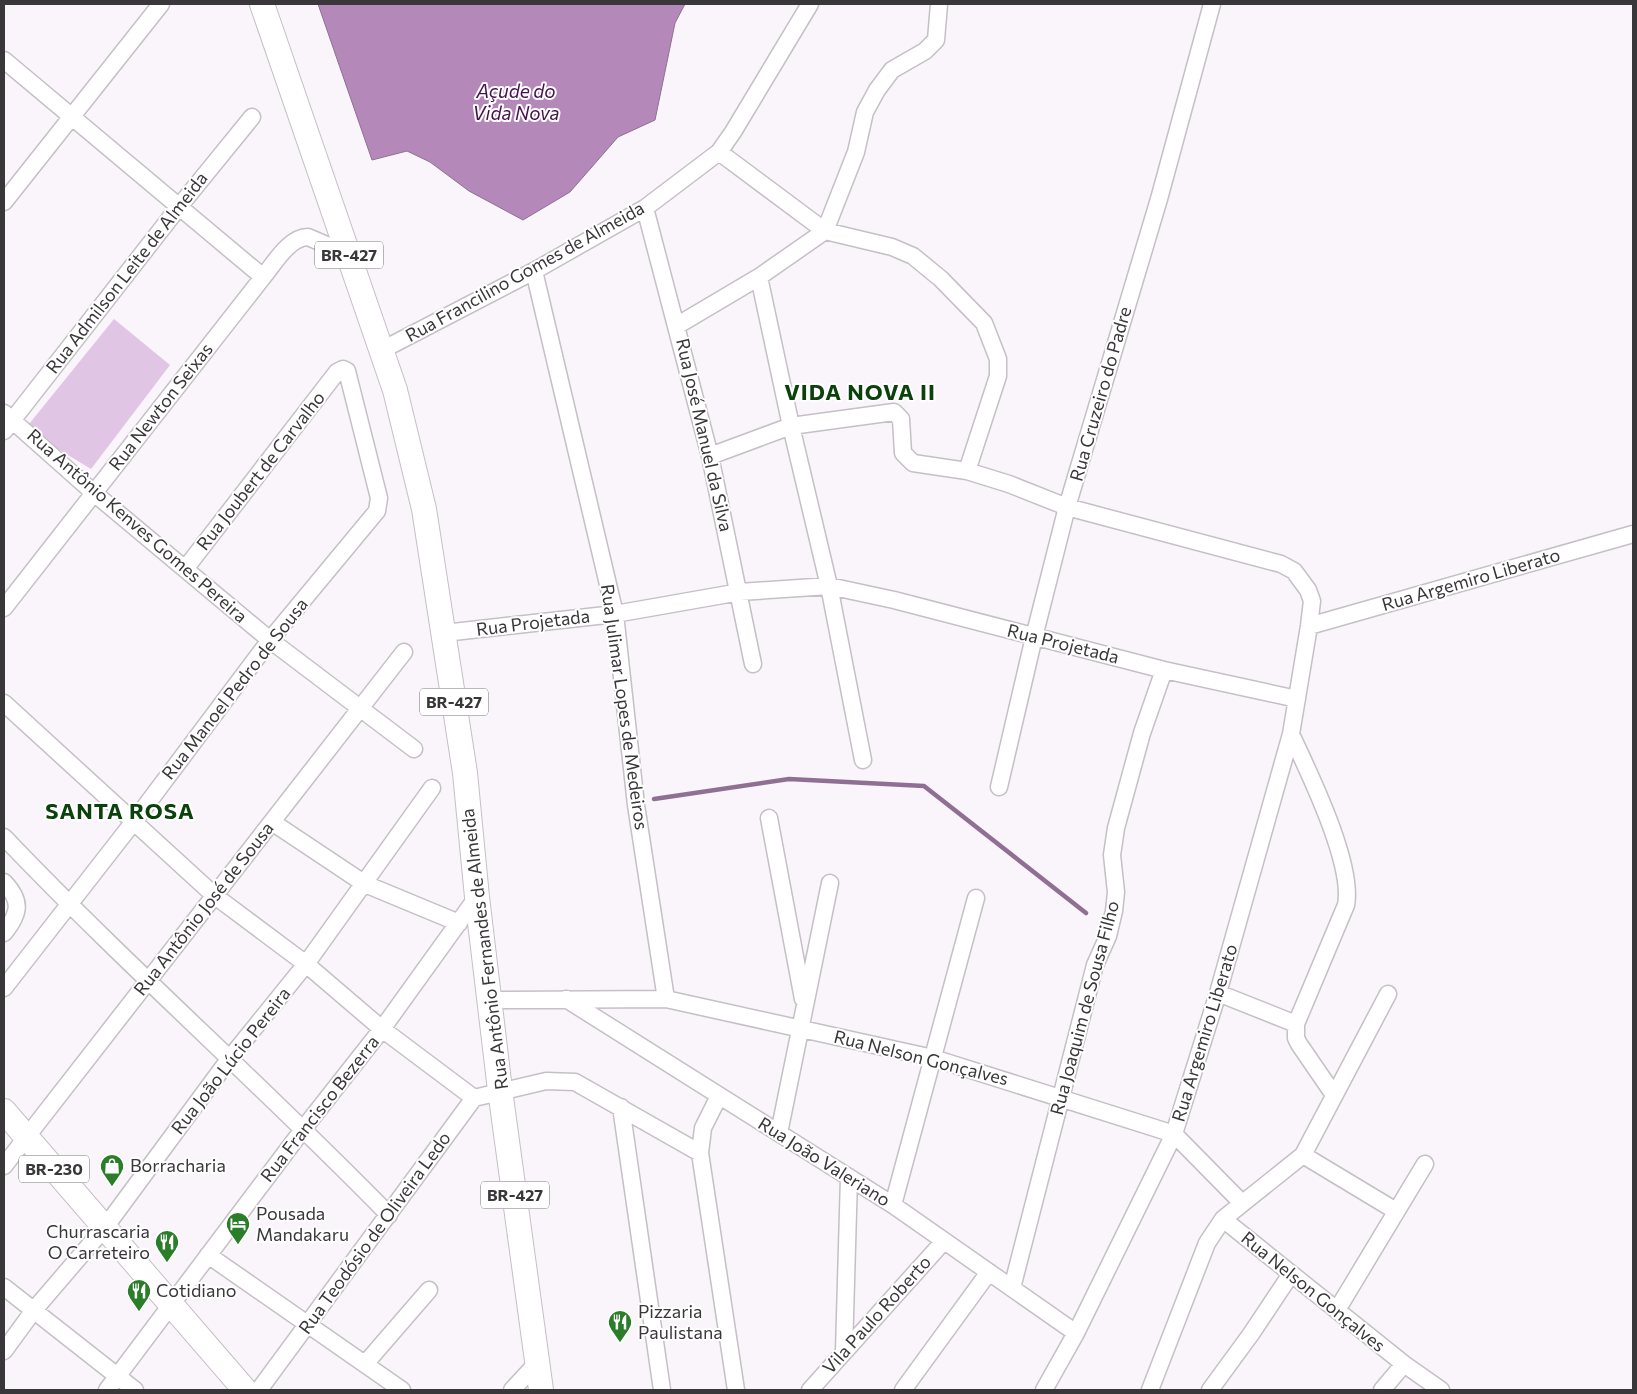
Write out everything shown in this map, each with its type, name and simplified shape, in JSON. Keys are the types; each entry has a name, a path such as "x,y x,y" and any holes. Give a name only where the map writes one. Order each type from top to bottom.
{"highway":[{"name":"BR-427","path":"262,4 382,350"},
{"name":"Rua Antônio Fernandes de Almeida","path":"382,350 395,390 424,509 444,633 465,773 477,897 500,1090 541,1390"},
{"name":"BR-230","path":"4,1110 26,1138 106,1226 170,1304 245,1390"}],"street":[{"path":"4,202 161,4"},
{"name":"Rua Francilino Gomes de Almeida","path":"382,350 534,271 645,208 719,152 810,4"},
{"path":"678,325 759,277 824,231 856,152 864,112 892,70 925,51 936,40 939,4"},
{"name":"Rua Cruzeiro do Padre","path":"999,788 1034,637 1067,508 1159,199 1212,4"},
{"path":"4,60 178,208 263,277"},
{"name":"Rua Admilson Leite de Almeida","path":"7,421 252,117"},
{"path":"719,152 824,231 892,247 912,256 941,279 984,323 998,359 998,376 967,471"},
{"name":"Rua José Manuel da Silva","path":"645,208 678,325 710,456 740,592 753,664"},
{"name":"Rua Newton Seixas","path":"4,608 263,277 291,244 301,237 308,237 350,255"},
{"name":"Rua Julimar Lopes de Medeiros","path":"534,271 615,614 636,806 666,999"},
{"path":"759,277 791,426 829,586 863,760"},
{"name":"Rua Joubert de Carvalho","path":"185,569 337,372 343,369 350,374 379,498 376,511"},
{"name":"Rua Argemiro Liberato","path":"791,426 894,412 901,419 903,453 913,463 967,471 1009,484 1067,508 1281,564 1294,571 1308,590 1312,601 1292,734 1218,993 1174,1134 1076,1333 1044,1390"},
{"name":"Rua Antônio Kenves Gomes Pereira","path":"7,421 270,640 414,749"},
{"path":"710,456 791,426"},
{"name":"Rua Manoel Pedro de Sousa","path":"4,988 135,820 270,640 376,511"},
{"name":"Rua Argemiro Liberato","path":"1309,626 1633,534"},
{"name":"Rua Projetada","path":"444,633 615,614 740,592 829,586 894,600 1164,670 1297,699"},
{"name":"Rua Antônio José de Sousa","path":"4,1166 404,652"},
{"name":"Rua Joaquim de Sousa Filho","path":"1012,1288 1094,965 1112,924 1116,892 1112,855 1116,828 1142,733 1164,670"},
{"path":"4,703 135,820 215,896 306,964 382,1029 474,1098 500,1090 546,1081 575,1082 700,1153"},
{"path":"1292,734 1319,795 1347,881 1348,894 1346,905 1296,1024 1296,1038 1299,1044 1334,1095"},
{"name":"Rua João Lúcio Pereira","path":"4,1351 34,1310 106,1226 230,1058 306,964 432,788"},
{"path":"770,818 804,1009"},
{"path":"272,822 365,884 459,923"},
{"path":"4,837 69,905 304,1128 389,1215"},
{"path":"4,882 14,893 18,902 14,917 4,933"},
{"path":"779,1133 830,883"},
{"name":"Rua Francisco Bezerra","path":"107,1390 304,1128 382,1029 477,897"},
{"path":"893,1205 976,898"},
{"path":"1218,993 1296,1024"},
{"path":"1150,1390 1207,1243 1223,1219 1304,1155 1388,994"},
{"name":"Rua João Valeriano","path":"566,999 893,1205 1076,1333"},
{"name":"Rua Nelson Gonçalves","path":"490,1000 666,999 933,1058 1060,1096 1174,1134 1242,1203"},
{"path":"719,1096 703,1128 700,1153 736,1390"},
{"name":"Rua Teodósio de Oliveira Ledo","path":"259,1390 309,1325 474,1098"},
{"path":"621,1107 662,1390"},
{"path":"1304,1155 1396,1211"},
{"path":"1336,1310 1425,1164"},
{"path":"844,1351 849,1177"},
{"name":"Rua Nelson Gonçalves","path":"1223,1219 1404,1364 1441,1390"},
{"name":"Vila Paulo Roberto","path":"810,1390 944,1241"},
{"path":"208,1255 402,1390"},
{"path":"903,1390 989,1272"},
{"path":"1210,1390 1252,1334 1291,1274"},
{"path":"4,1287 135,1390"},
{"path":"365,1364 429,1290"},
{"path":"512,1390 538,1362"},
{"path":"1382,1390 1404,1364"}],"shaded area":[{"path":"114,319 170,365 91,469 25,429"}],"water":[{"name":"Açude do Vida Nova","path":"318,4 685,4 675,23 655,120 618,137 570,192 523,220 469,191 430,162 407,151 372,160"}],"waterway":[{"path":"654,799 789,779 924,786 1086,913"}],"place":[{"name":"Borracharia","path":"112,1187"},
{"name":"Pousada Mandakaru","path":"238,1245"},
{"name":"Churrascaria O Carreteiro","path":"167,1263"},
{"name":"Cotidiano","path":"139,1312"},
{"name":"Pizzaria Paulistana","path":"620,1343"}],"district":[{"name":"VIDA NOVA II","path":"860,392"},
{"name":"SANTA ROSA","path":"120,811"}]}
